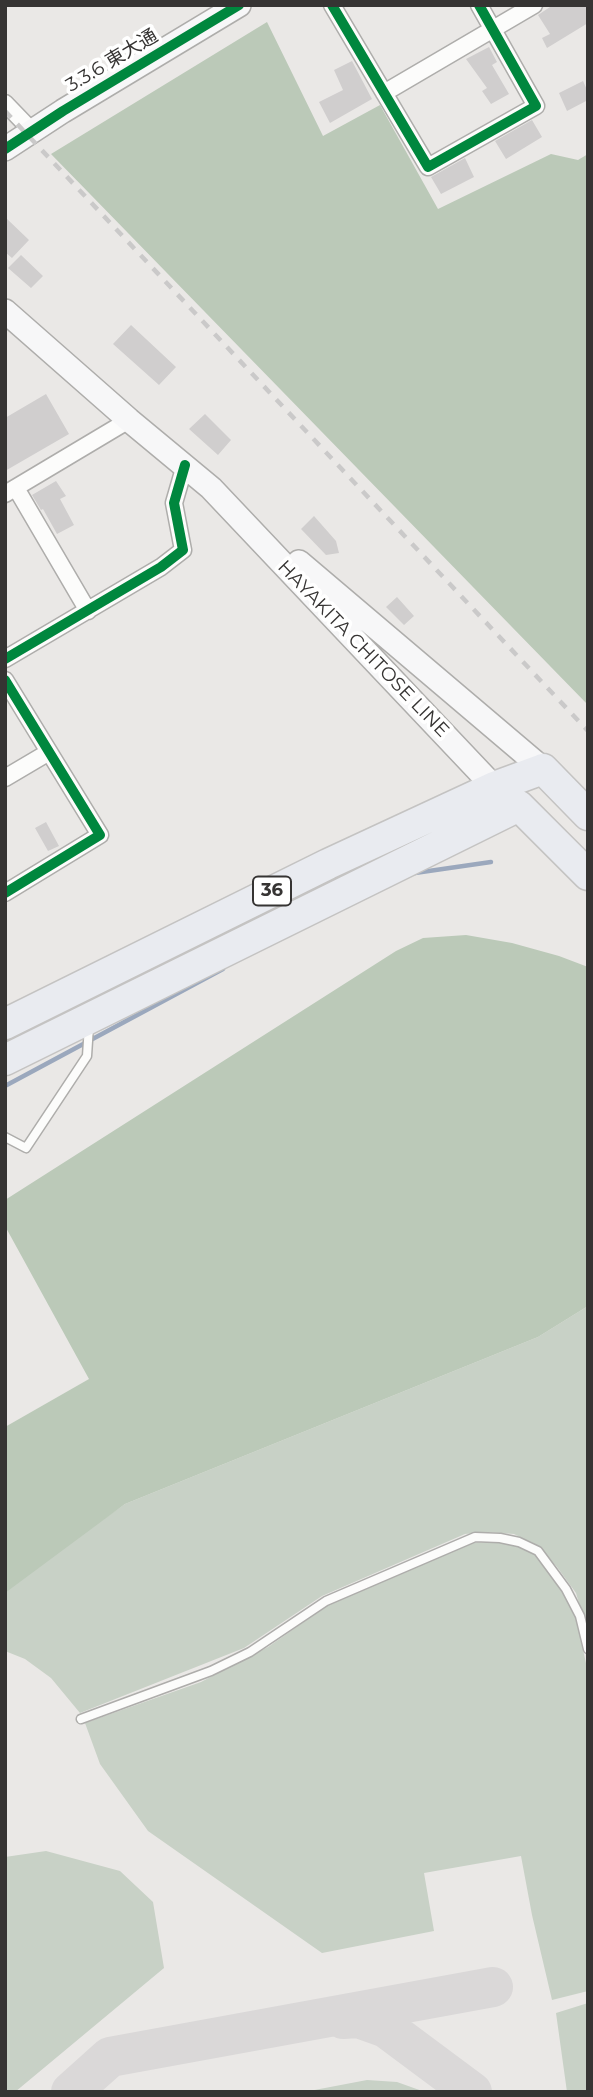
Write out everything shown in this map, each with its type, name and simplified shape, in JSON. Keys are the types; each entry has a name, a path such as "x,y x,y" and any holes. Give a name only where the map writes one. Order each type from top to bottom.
{"highway":[{"name":"36","path":"5,1060 83,1002 328,864 494,787 543,769"},
{"path":"588,815 543,769 519,806 588,875"},
{"name":"36","path":"5,1024 83,1002 519,806"}],"main road":[{"name":"3.3.6 東大通","path":"5,149 239,5"},
{"name":"HAYAKITA CHITOSE LINE","path":"8,318 543,769"},
{"name":"HAYAKITA CHITOSE LINE","path":"211,488 494,787 519,806"}],"street":[{"path":"332,5 428,167 536,106 479,5"},
{"path":"384,93 534,5"},
{"path":"5,103 32,131"},
{"path":"88,611 10,491 129,420"},
{"path":"5,659 161,567 183,550 174,503 185,465"},
{"path":"5,680 100,835 5,893"},
{"path":"5,778 49,752"}],"lane":[{"path":"5,1137 26,1148 87,1056 83,1002"},
{"path":"81,1718 211,1671 250,1652 326,1601 475,1537 519,1542 538,1551 571,1598 580,1616 588,1649"}],"shaded area":[{"path":"588,1306 588,1634 576,1593 538,1546 514,1534 488,1532 465,1534 322,1596 244,1648 80,1713 51,1678 25,1659 5,1651 5,1588 125,1504 538,1337"},
{"path":"506,1541 533,1551 557,1579 575,1614 588,1672 588,1991 552,2000 521,1856 424,1873 434,1931 322,1953 148,1831 100,1764 85,1723 201,1682 268,1647 328,1605 379,1581 469,1543"},
{"path":"46,1851 120,1871 153,1902 164,1968 15,2092 5,2092 5,1857"},
{"path":"588,2003 588,2092 567,2092 556,2013"},
{"path":"367,2080 397,2082 425,2092 304,2092"}],"green space":[{"path":"267,22 323,136 380,105 438,209 551,154 578,160 588,154 588,705 51,154"},
{"path":"466,935 512,943 588,967 588,1306 538,1337 125,1504 5,1593 5,1427 89,1379 5,1226 5,1200 396,951 423,938"}],"building":[{"path":"553,5 588,5 588,23 547,48 542,38 550,34 538,15"},
{"path":"489,47 497,62 492,65 509,94 491,104 482,91 487,88 466,59"},
{"path":"352,61 372,99 330,123 319,102 343,90 334,70"},
{"path":"583,81 588,100 567,111 559,93"},
{"path":"532,120 542,137 506,159 495,141"},
{"path":"465,158 474,177 441,194 431,177"},
{"path":"5,217 29,240 12,258 5,252"},
{"path":"21,255 43,276 31,288 8,268"},
{"path":"131,325 176,367 159,385 113,344"},
{"path":"46,394 69,434 5,471 5,418"},
{"path":"205,414 231,440 218,455 189,429"},
{"path":"56,481 66,496 60,499 74,525 57,534 32,495"},
{"path":"314,516 336,541 339,553 326,555 301,529"},
{"path":"397,597 414,616 404,625 386,607"},
{"path":"46,822 59,846 48,851 35,828"}],"waterway":[{"path":"415,873 491,862"},
{"path":"5,1086 223,969"}],"taxiway":[{"path":"71,2092 110,2057 493,1987"},
{"path":"343,2019 358,2018 386,2028 472,2092"}],"railway":[{"path":"5,111 588,731"}],"cycle path":[{"path":"5,149 239,5"},
{"path":"332,5 428,167 536,106 479,5"},
{"path":"5,659 161,567 183,550 174,503 185,465"},
{"path":"5,680 100,835 5,893"}]}
